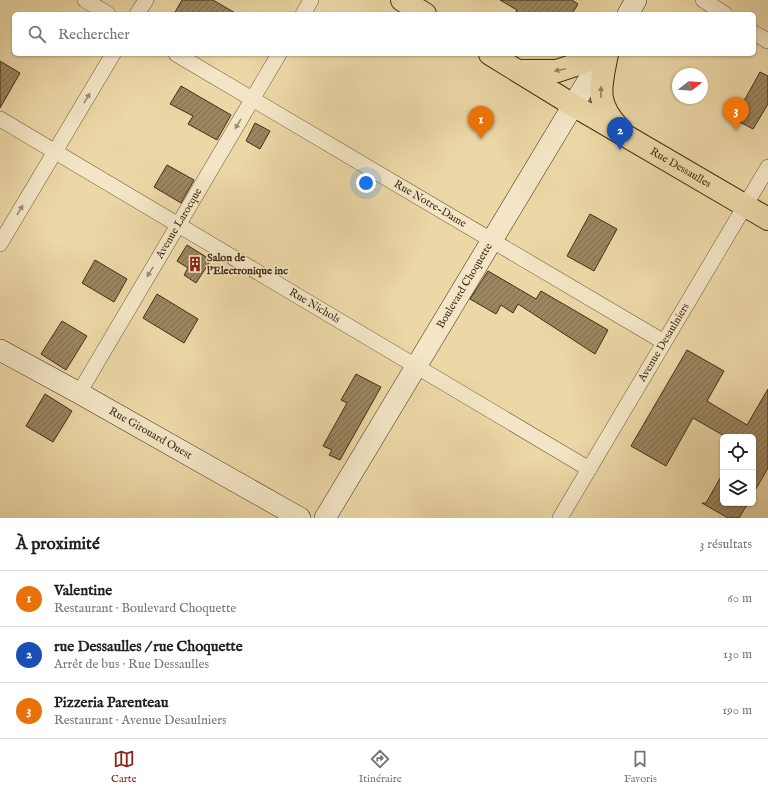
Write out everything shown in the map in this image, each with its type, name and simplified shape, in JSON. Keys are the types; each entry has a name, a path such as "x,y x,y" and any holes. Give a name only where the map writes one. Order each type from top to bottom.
{"main road":[{"path":"402,0 422,12"},
{"name":"Rue Dessaulles","path":"493,56 573,105 768,219"},
{"path":"518,71 557,71 584,62 592,56"},
{"path":"607,56 601,90 602,100 604,107 614,123 627,136"}],"street":[{"path":"85,0 105,12"},
{"path":"138,12 146,0"},
{"path":"304,12 311,0"},
{"path":"629,12 636,0"},
{"path":"702,0 722,12"},
{"path":"756,34 768,42"},
{"path":"0,244 112,56"},
{"name":"Rue Notre-Dame","path":"179,56 664,342"},
{"name":"Avenue Larocque","path":"79,393 278,56"},
{"name":"Boulevard Choquette","path":"325,518 603,56"},
{"name":"Rue Nichols","path":"0,119 589,469"},
{"name":"Avenue Desaulniers","path":"560,518 768,167"},
{"name":"Rue Girouard Ouest","path":"0,350 300,518"}],"building":[{"path":"182,0 213,0 234,12 175,12"},
{"path":"500,0 572,0 578,4 573,12 516,12 517,10"},
{"path":"0,61 20,73 0,108"},
{"path":"760,72 768,76 768,104 753,129 734,119"},
{"path":"181,86 231,115 217,140 188,124 193,116 170,104"},
{"path":"255,123 270,131 260,149 246,141"},
{"path":"167,165 194,180 181,203 154,187"},
{"path":"590,214 617,229 594,271 567,256"},
{"name":"Salon de l'Electronique inc","path":"187,245 211,260 196,283 184,275 188,268 177,261"},
{"path":"95,260 127,279 114,302 82,283"},
{"path":"488,271 536,299 541,291 608,330 595,354 518,304 513,313 501,305 496,314 470,299"},
{"path":"157,294 198,319 184,343 143,318"},
{"path":"62,321 87,336 66,370 41,354"},
{"path":"687,350 724,371 707,401 747,425 768,389 768,468 756,489 756,434 721,434 693,418 666,466 631,446"},
{"path":"356,374 381,387 340,460 329,455 332,450 323,446 347,403 341,400"},
{"path":"45,394 72,411 53,442 26,426"},
{"path":"720,478 720,506 746,506 739,518 728,518 702,503 706,503"}],"place":[{"name":"Pizzeria Parenteau","path":"736,130"},
{"name":"Valentine","path":"481,139"},
{"name":"rue Dessaulles / rue Choquette","path":"620,150"},
{"name":"Salon de l'Electronique inc","path":"195,264"}]}
